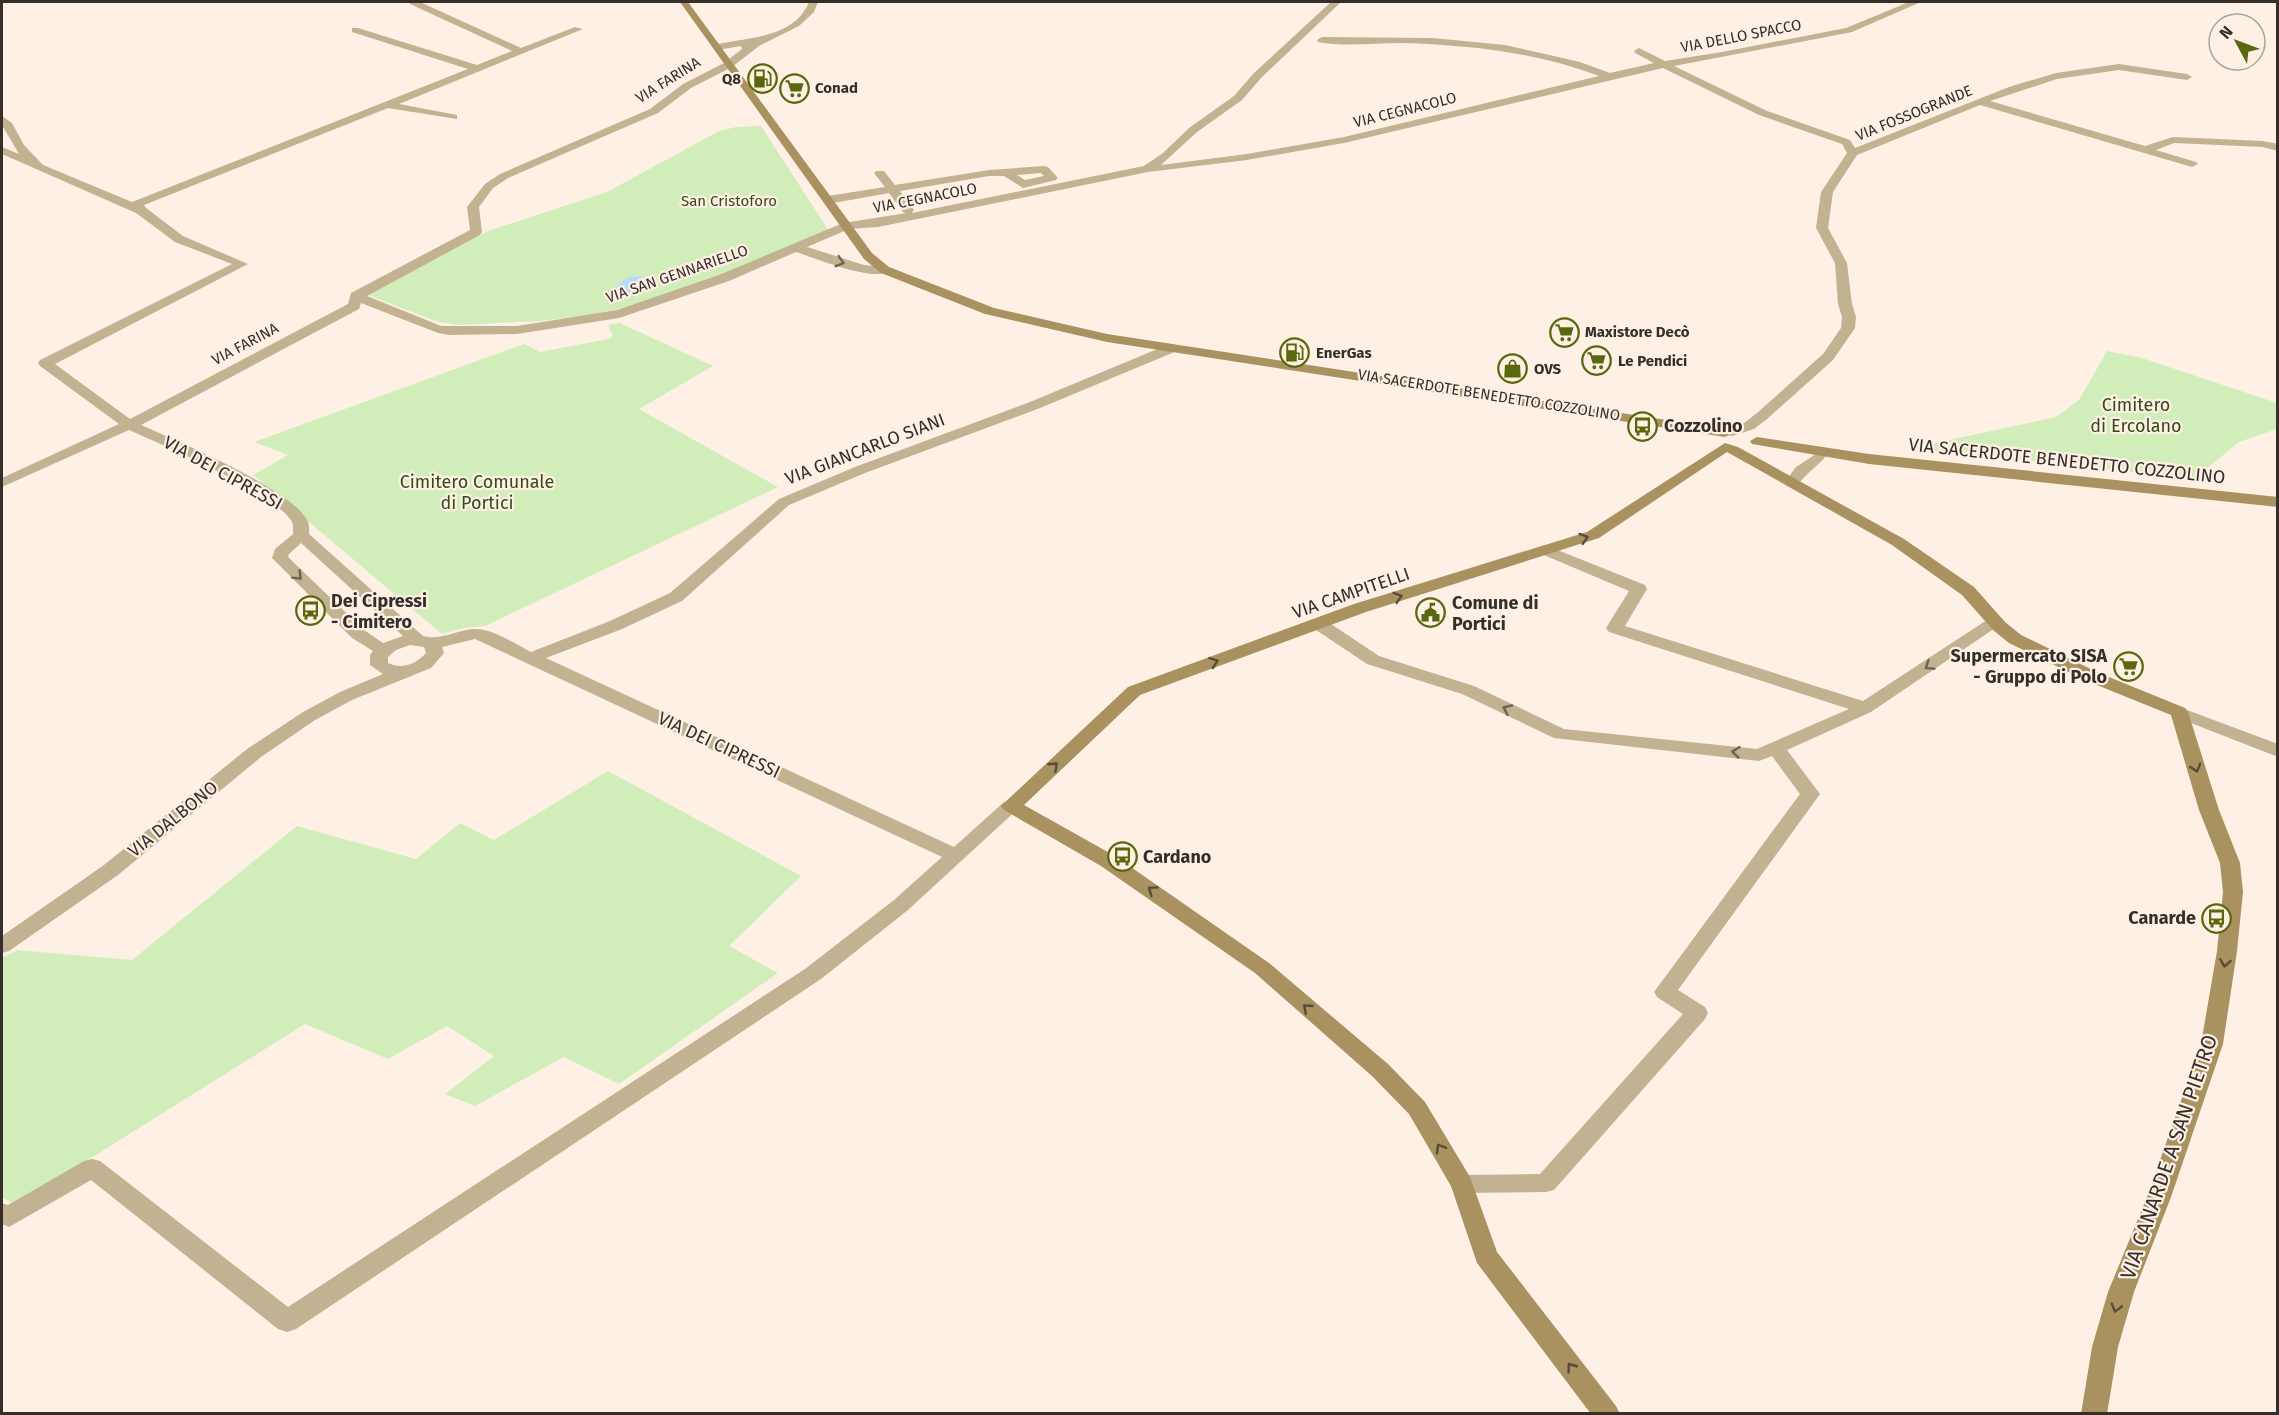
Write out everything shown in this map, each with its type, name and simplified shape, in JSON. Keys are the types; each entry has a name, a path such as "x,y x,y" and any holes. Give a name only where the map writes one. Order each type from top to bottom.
{"street":[{"path":"413,2 522,52"},
{"name":"VIA SACERDOTE BENEDETTO COZZOLINO","path":"684,2 868,256 885,270 990,311 1107,338 1650,421 1755,446 1819,456 1853,457"},
{"path":"723,56 755,42 771,38 798,22 813,6 813,2"},
{"name":"VIA CEGNACOLO","path":"1149,168 1167,155 1193,130 1238,98 1258,75 1336,2"},
{"name":"VIA DELLO SPACCO","path":"1666,65 1849,30 1916,2"},
{"path":"140,210 138,203 578,29"},
{"path":"355,30 478,69"},
{"path":"710,37 755,42"},
{"path":"1322,40 1449,42 1521,48 1587,66 1611,77"},
{"path":"723,56 755,42"},
{"path":"1639,51 1666,65"},
{"name":"VIA FARINA","path":"129,425 354,306 356,296 476,232 473,207 489,186 504,176 654,111 723,56"},
{"name":"VIA CEGNACOLO","path":"847,226 878,223 1149,168 1157,169 1246,157 1344,140 1666,65"},
{"name":"VIA DELLO SPACCO","path":"1666,65 1701,85 1763,113 1846,142 1853,153"},
{"name":"VIA FOSSOGRANDE","path":"1727,441 1762,416 1828,357 1848,328 1849,317 1845,304 1841,263 1822,228 1827,192 1853,153 1893,135 2039,80 2097,68 2119,67 2187,76"},
{"path":"1981,102 2192,164"},
{"path":"390,105 453,117"},
{"path":"2,119 8,125 19,147 39,167"},
{"path":"2145,150 2173,140 2263,144 2277,148"},
{"path":"2,150 140,210 179,239 242,264 45,363 129,425 2,483"},
{"path":"948,167 976,196"},
{"path":"828,200 1006,172"},
{"path":"880,173 908,210"},
{"name":"VIA SAN GENNARIELLO","path":"356,296 438,329 449,331 517,330 619,314 724,278 847,226"},
{"path":"797,248 863,269 885,270"},
{"name":"VIA GIANCARLO SIANI","path":"531,658 616,625 676,597 784,502 860,470 1035,405 1172,348"},
{"path":"1762,416 1755,446 1775,473"},
{"name":"VIA DEI CIPRESSI","path":"129,425 177,446 280,501 300,521 302,535 427,647 483,636 955,855"},
{"path":"1727,441 1775,473 1898,542 1968,591 2015,639 2180,712 2277,751"},
{"name":"VIA CAMPITELLI","path":"1011,806 1134,691 1319,624 1593,535 1727,441"},
{"name":"VIA SACERDOTE BENEDETTO COZZOLINO","path":"1755,446 2277,502"},
{"path":"1792,483 1801,470 1819,456"},
{"path":"302,535 281,552 280,558 358,634 391,671 404,671"},
{"path":"1545,550 1639,589 1615,628 1865,708"},
{"path":"1319,624 1373,660 1468,690 1560,734 1760,755 1865,708 1996,622"},
{"name":"VIA DALBONO","path":"2,946 111,870 254,753 309,716 346,696 404,671 419,668 427,647 399,642 346,696"},
{"name":"VIA CANARDE A SAN PIETRO","path":"2094,1413 2105,1347 2121,1292 2159,1197 2212,1044 2231,911 2230,863 2209,810 2180,712"},
{"path":"1462,1184 1546,1183 1697,1013 1665,992 1810,794 1776,748"},
{"path":"2,1213 9,1217 92,1168 287,1321 813,974 901,905 1011,806 1108,861 1262,968 1380,1070 1417,1108 1462,1184 1486,1257 1607,1413"}],"green space":[{"name":"San Cristoforo","path":"761,126 829,231 723,276 633,306 590,315 540,321 461,325 438,322 368,295 488,231 607,192 719,131 736,127"},
{"name":"Cimitero Comunale di Portici","path":"620,323 713,366 639,409 778,487 485,626 464,628 442,634 253,475 288,455 254,442 524,344 540,352 609,339 613,336 608,325"},
{"name":"Cimitero di Ercolano","path":"2107,351 2142,358 2277,403 2277,429 2239,442 2194,479 1924,449 1926,445 2056,417 2079,400"},
{"path":"608,771 801,876 729,946 778,973 619,1084 564,1057 475,1106 445,1094 494,1056 447,1026 388,1059 305,1024 16,1205 2,1197 2,958 17,950 132,960 297,826 416,859 460,823 494,840"}],"water":[{"path":"643,276 639,285 629,293 615,296 610,292 628,277"}],"place":[{"name":"Q8","path":"762,79"},
{"name":"Conad","path":"794,88"},
{"name":"Maxistore Decò","path":"1564,332"},
{"name":"EnerGas","path":"1295,353"},
{"name":"Le Pendici","path":"1597,361"},
{"name":"OVS","path":"1513,369"},
{"name":"Cozzolino","path":"1643,426"},
{"name":"Dei Cipressi - Cimitero","path":"310,611"},
{"name":"Comune di Portici","path":"1431,613"},
{"name":"Supermercato SISA - Gruppo di Polo","path":"2128,666"},
{"name":"Cardano","path":"1122,857"},
{"name":"Canarde","path":"2217,918"}]}
